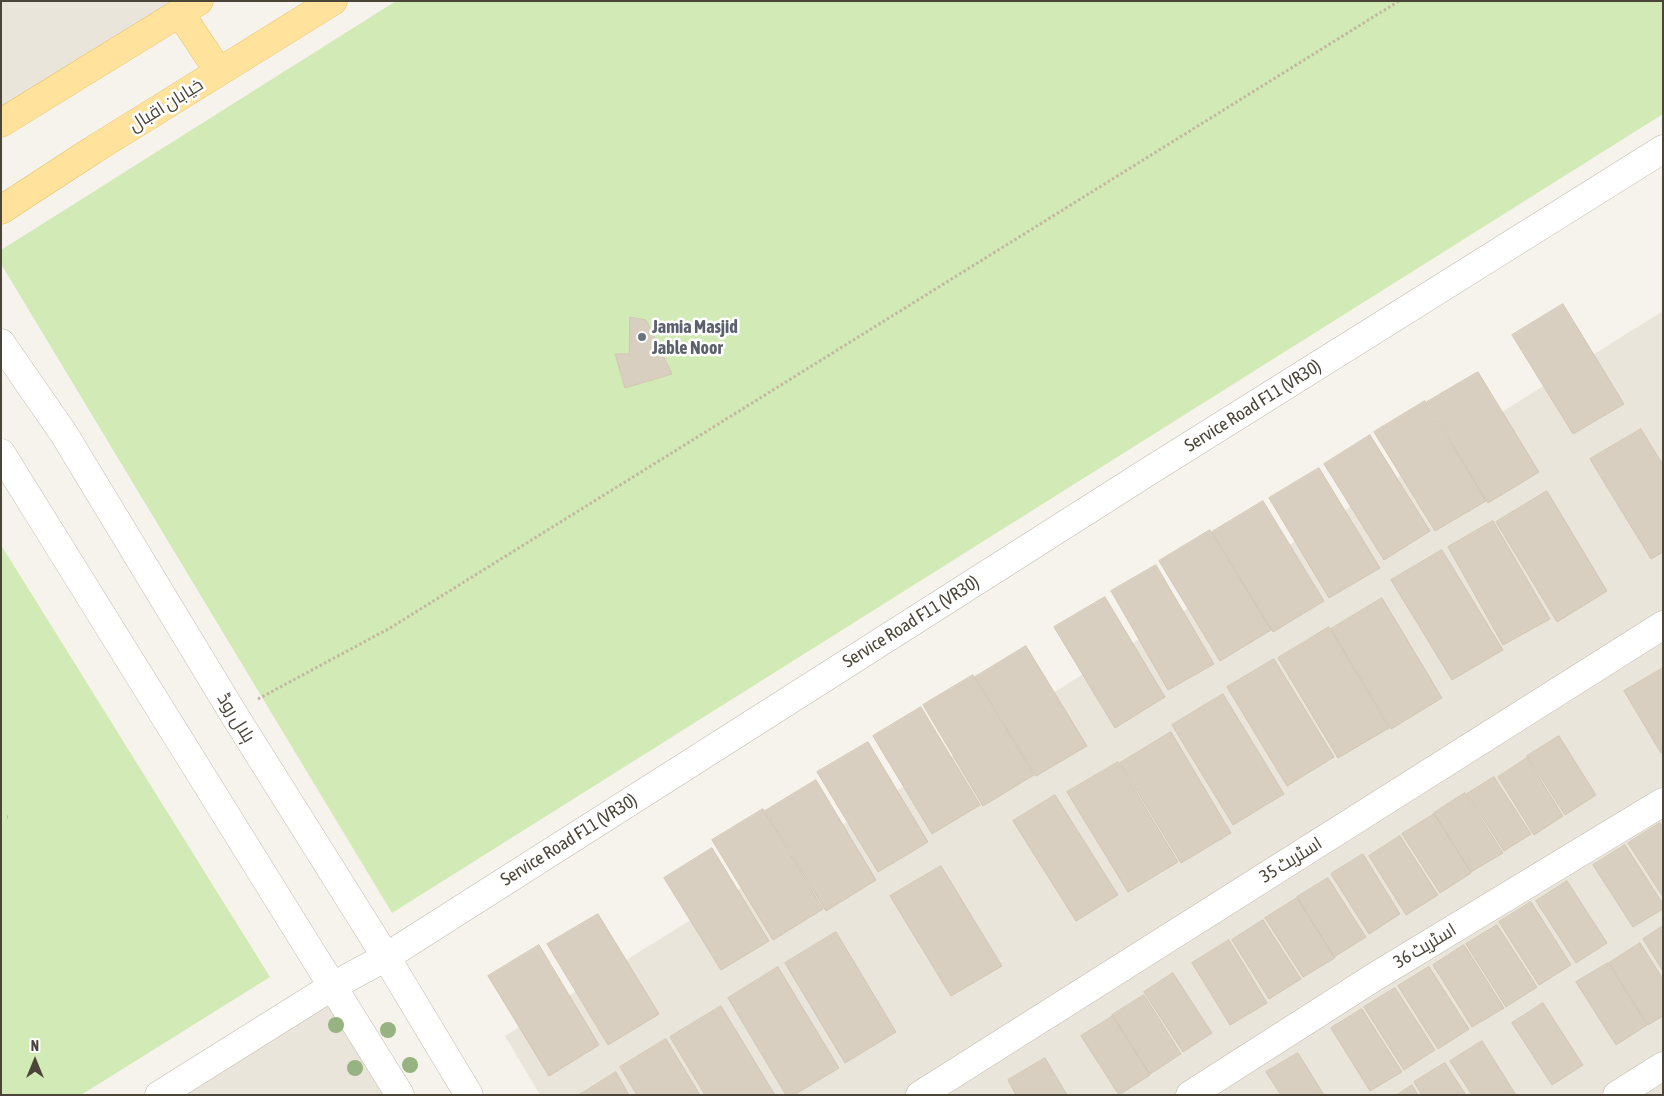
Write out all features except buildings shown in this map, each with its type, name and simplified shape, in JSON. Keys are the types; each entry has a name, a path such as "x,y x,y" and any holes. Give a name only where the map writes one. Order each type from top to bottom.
{"main road":[{"name":"خیابان اقبال","path":"1,210 332,1"},
{"path":"1,122 183,5 220,72"}],"street":[{"name":"Service Road F11 (VR30)","path":"159,1095 333,986 386,957 1138,478 1663,149"},
{"name":"ہلال روڈ","path":"1,343 64,434 238,721 386,957 469,1095"},
{"path":"1,453 400,1095"},
{"name":"اسٹریٹ 35","path":"920,1095 1663,626"},
{"name":"اسٹریٹ 36","path":"1190,1095 1376,976 1663,802"},
{"path":"1617,1095 1663,1066"}],"path":[{"path":"250,703 390,628 1399,1"}],"shaded area":[{"path":"1,1 188,1 1,120"},
{"path":"1663,311 1663,1095 540,1095 505,1036"},
{"path":"333,986 397,1095 160,1095"}],"green space":[{"path":"396,1 1663,1 1663,114 392,913 1,264 1,250"},
{"path":"1,545 270,977 81,1095 1,1095"}],"place":[{"name":"Jamia Masjid Jable Noor","path":"642,337"}]}
